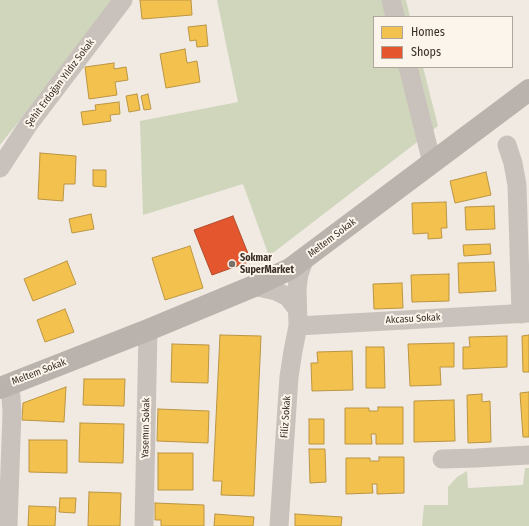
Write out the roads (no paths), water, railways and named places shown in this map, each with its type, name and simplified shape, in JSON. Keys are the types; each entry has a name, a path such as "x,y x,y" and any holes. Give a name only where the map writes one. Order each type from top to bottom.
{"main road":[{"name":"Meltem Sokak","path":"5,386 148,330 254,286 290,269 529,90"}],"street":[{"name":"Şehit Erdoğan Yıldız Sokak","path":"0,168 28,125 123,0"},
{"path":"391,0 395,16"},
{"path":"408,68 432,163"},
{"path":"507,145 513,163 517,185 523,198 525,313"},
{"name":"Filiz Sokak","path":"280,526 289,377 298,318 297,288 299,274 305,258"},
{"path":"254,286 276,291 288,297 298,318"},
{"name":"Akcasu Sokak","path":"298,318 525,313"},
{"name":"Yasemın Sokak","path":"144,526 148,330"},
{"path":"5,386 12,412 8,526"},
{"path":"442,459 529,455"}],"place":[{"name":"Sokmar SuperMarket","path":"232,264"}]}
